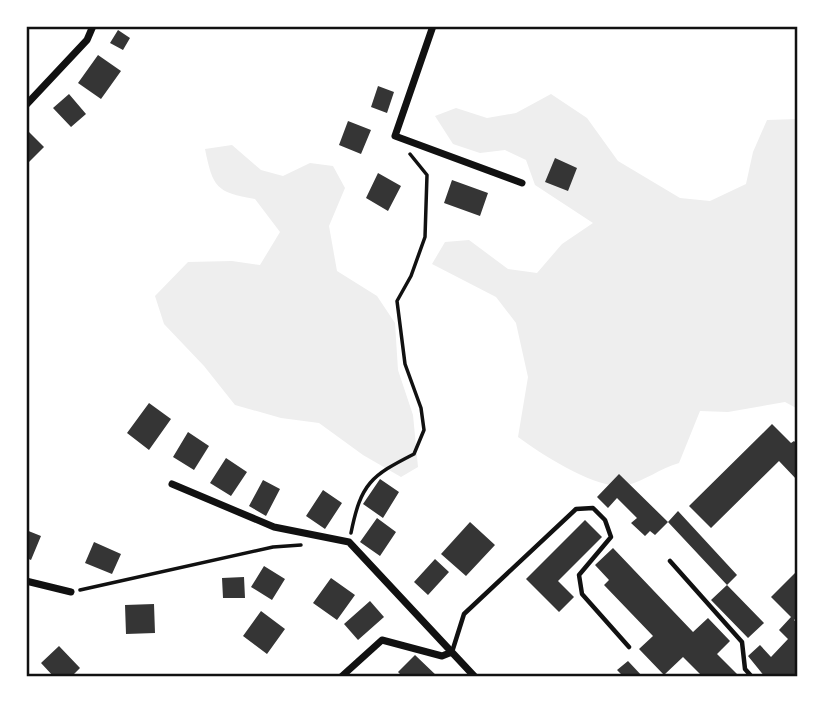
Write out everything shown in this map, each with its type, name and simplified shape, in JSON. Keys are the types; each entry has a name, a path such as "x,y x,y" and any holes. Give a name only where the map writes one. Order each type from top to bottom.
{"street":[{"path":"26,105 87,40 93,26"},
{"path":"433,26 395,136 522,183"},
{"path":"172,484 274,527 349,542 475,677"},
{"path":"26,581 71,592"},
{"path":"341,677 382,640 442,656 452,652"}],"lane":[{"path":"452,652 464,614 576,509 593,508 605,520 611,537 579,575 582,594 629,647"},
{"path":"670,561 742,642 745,668 752,677"}],"path":[{"path":"349,542 356,508 375,474 414,454 424,430 421,408 405,363 397,300 411,276 425,237 428,175 395,136"},
{"path":"71,592 274,547 296,547 327,536"}],"shaded area":[{"path":"551,94 587,118 618,161 680,198 710,201 746,184 753,152 767,120 798,119 798,409 785,402 728,412 700,411 679,463 628,485 616,486 587,477 555,462 518,437 528,377 516,323 496,297 432,264 445,242 469,240 508,269 537,273 562,244 593,223 535,185 526,160 505,150 480,153 453,144 435,116 456,108 487,118 516,113"},
{"path":"232,145 261,170 283,176 310,163 333,166 345,188 329,226 337,271 377,296 395,323 398,370 413,415 418,467 401,477 363,455 319,423 281,418 235,405 204,366 164,324 155,296 188,262 232,261 260,265 280,232 255,199 232,194 218,186 214,180 205,149"}],"building":[{"path":"118,30 130,38 123,50 110,43"},
{"path":"98,55 121,71 101,99 78,83"},
{"path":"378,86 394,92 387,113 371,107"},
{"path":"69,94 86,114 71,127 53,108"},
{"path":"348,121 371,130 361,154 339,145"},
{"path":"26,129 44,147 28,163 26,161"},
{"path":"555,158 577,168 568,191 545,182"},
{"path":"378,173 401,186 388,211 366,198"},
{"path":"452,180 488,193 480,216 444,203"},
{"path":"149,403 171,419 149,450 127,433"},
{"path":"772,424 791,443 794,441 798,445 798,481 779,461 711,528 689,506"},
{"path":"188,432 209,446 194,470 173,457"},
{"path":"226,458 247,472 231,496 210,483"},
{"path":"619,474 668,522 655,535 650,531 645,536 631,523 637,518 617,498 608,508 597,497"},
{"path":"380,479 399,492 383,518 363,504"},
{"path":"263,480 280,489 266,516 249,506"},
{"path":"323,490 342,503 325,529 306,516"},
{"path":"678,511 737,575 727,585 668,522"},
{"path":"377,518 396,532 380,556 360,542"},
{"path":"585,520 602,537 558,581 574,597 559,612 526,579"},
{"path":"470,522 495,545 466,576 441,554"},
{"path":"26,530 41,536 31,560 26,558"},
{"path":"94,542 121,554 112,574 85,563"},
{"path":"613,548 693,632 708,618 730,641 717,654 740,677 703,677 683,657 664,675 639,649 653,636 604,585 609,580 595,565"},
{"path":"435,559 449,572 428,595 414,582"},
{"path":"264,566 285,579 272,600 251,587"},
{"path":"798,570 798,617 794,620 798,624 798,677 765,677 748,656 760,645 771,657 788,639 779,630 791,617 771,597"},
{"path":"244,577 245,598 223,598 222,578"},
{"path":"331,578 355,595 337,620 313,603"},
{"path":"727,585 764,623 748,638 711,600"},
{"path":"370,601 384,617 358,640 344,624"},
{"path":"154,604 155,633 126,634 125,605"},
{"path":"261,611 285,629 267,654 243,636"},
{"path":"59,646 80,668 71,677 54,677 41,663"},
{"path":"415,655 438,677 403,677 398,672"},
{"path":"628,661 643,677 624,677 617,670"}]}
